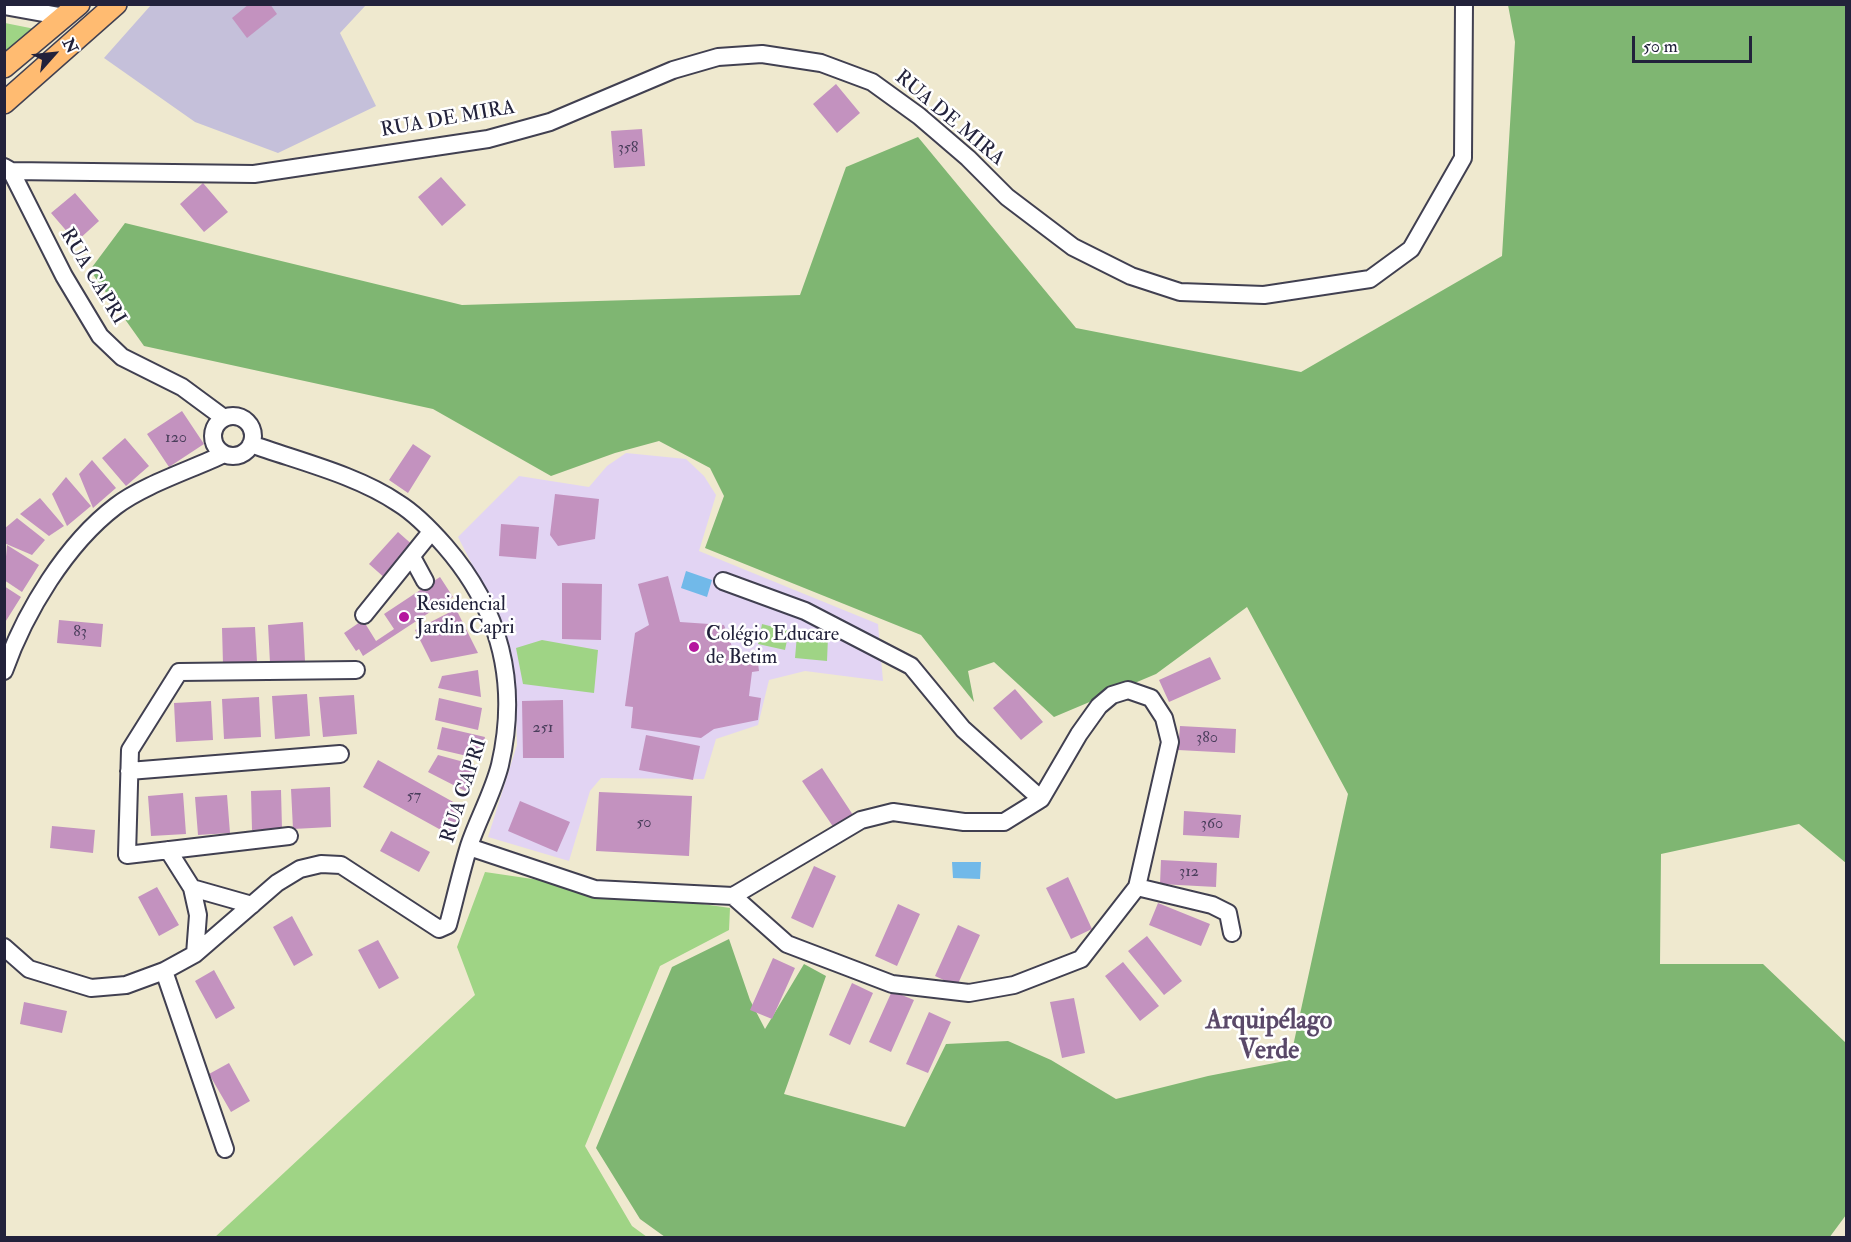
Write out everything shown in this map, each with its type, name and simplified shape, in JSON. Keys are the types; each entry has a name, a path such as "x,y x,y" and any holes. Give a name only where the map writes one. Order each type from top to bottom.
{"main road":[{"path":"4,103 116,4"},
{"path":"4,67 72,11"}],"street":[{"name":"RUA DE MIRA","path":"8,169 254,174 488,139 550,122 673,70 718,57 762,54 820,63 872,82 919,116 968,158 1007,197 1073,247 1131,276 1180,292 1264,296 1370,279 1411,249 1463,158 1464,4"},
{"path":"4,6 72,11"},
{"name":"RUA CAPRI","path":"8,169 64,276 100,336 122,357 182,387 224,418 238,417 244,421 251,430 251,444 370,487 398,503 431,531 466,570 485,605 506,669 506,729 499,766 469,847 448,925 439,929 341,866 321,864 300,869 277,883 252,905"},
{"path":"224,418 214,428 213,435 216,446 224,454"},
{"path":"4,671 17,633 52,578 92,526 118,504 224,454 236,456 251,444"},
{"path":"364,615 395,591 412,556 431,531"},
{"path":"412,556 424,581"},
{"path":"723,581 805,611 911,666 963,729 1041,799"},
{"path":"289,836 127,855 130,750 179,672 356,670"},
{"path":"469,847 595,889 733,896 861,820 893,812 964,822 1004,822 1041,799 1099,706 1112,695 1128,690 1151,698 1164,718 1170,742 1137,887 1081,959 1014,985 969,993 892,984 788,944 733,896"},
{"path":"129,771 340,754"},
{"path":"168,850 192,888 198,915 195,954"},
{"path":"1137,887 1212,905 1228,913 1232,933"},
{"path":"192,888 252,905"},
{"path":"4,947 29,969 91,988 126,985 164,971 195,954 252,905"},
{"path":"164,971 225,1149"}],"shaded area":[{"path":"151,5 366,5 340,33 376,106 278,153 195,122 104,58"},
{"name":"Colégio Educare de Betim","path":"626,453 686,459 704,476 716,495 699,551 878,624 883,681 805,671 769,680 758,725 716,739 704,779 601,778 590,791 569,861 488,837 517,745 515,688 502,623 458,537 519,476 589,487 607,466"}],"green space":[{"path":"1508,5 1846,5 1846,863 1799,824 1661,854 1660,964 1763,964 1846,1043 1846,1215 1829,1238 665,1237 640,1219 596,1148 672,967 729,939 750,1000 765,1029 804,964 826,976 784,1094 905,1127 946,1044 1008,1041 1051,1060 1116,1099 1208,1076 1290,1060 1348,794 1247,607 1156,674 1054,717 994,662 968,671 974,702 921,635 705,548 724,496 710,468 659,441 615,453 551,476 433,409 144,346 90,270 125,223 462,305 800,295 846,167 918,137 1076,328 1301,372 1502,256 1515,42"},
{"path":"5,23 35,29 5,57"},
{"path":"762,624 789,631 785,650 758,644"},
{"path":"797,635 828,637 827,661 795,658"},
{"path":"542,640 598,650 594,693 523,684 516,648"},
{"path":"485,872 730,908 729,930 660,966 585,1146 632,1226 647,1237 214,1238 475,995 457,947"}],"water":[{"path":"686,571 712,580 707,597 681,588"},
{"path":"952,862 981,862 980,879 953,878"}],"building":[{"path":"249,4 270,4 277,14 247,38 232,18"},
{"path":"836,84 860,113 837,133 813,104"},
{"path":"642,129 645,166 614,168 611,131"},
{"path":"441,177 466,205 442,226 418,197"},
{"path":"203,183 228,212 204,232 180,204"},
{"path":"75,193 99,221 76,242 51,213"},
{"path":"182,411 204,444 169,467 147,434"},
{"path":"125,438 149,466 126,486 102,458"},
{"path":"413,444 431,456 408,493 389,480"},
{"path":"92,460 116,488 93,508 79,474"},
{"path":"66,477 91,506 67,526 52,494"},
{"path":"555,494 599,499 595,539 558,546 550,535"},
{"path":"40,498 64,526 49,536 20,514"},
{"path":"17,518 45,540 32,555 4,543 4,529"},
{"path":"501,524 539,527 536,559 499,556"},
{"path":"398,532 415,547 386,579 369,564"},
{"path":"7,545 39,565 22,592 4,580"},
{"path":"668,576 680,622 724,625 734,652 757,655 759,671 752,672 749,696 761,698 758,720 714,729 701,738 631,728 633,707 625,706 635,633 649,625 638,584"},
{"name":"Residencial Jardin Capri","path":"440,577 453,597 363,656 359,649 356,651 344,633 363,620 376,641 394,629 384,614"},
{"path":"562,583 602,584 601,640 562,639"},
{"path":"4,586 21,597 4,624"},
{"path":"456,609 478,653 431,662 415,630"},
{"path":"59,620 103,624 101,647 57,643"},
{"path":"303,622 305,661 270,663 268,625"},
{"path":"255,627 257,662 223,664 222,628"},
{"path":"1210,657 1221,679 1169,702 1159,680"},
{"path":"478,670 481,697 438,688 442,676"},
{"path":"1015,689 1043,722 1021,740 993,708"},
{"path":"307,694 310,736 275,739 272,696"},
{"path":"354,695 357,734 323,737 319,697"},
{"path":"259,697 261,737 224,739 222,699"},
{"path":"439,698 482,708 478,730 435,720"},
{"path":"563,700 564,758 523,758 522,701"},
{"path":"211,701 213,740 176,742 174,703"},
{"path":"1180,726 1236,729 1235,753 1178,750"},
{"path":"442,727 485,737 480,759 437,749"},
{"path":"646,735 700,746 693,780 639,770"},
{"path":"438,755 475,765 467,792 428,772"},
{"path":"378,760 464,808 450,835 363,787"},
{"path":"822,768 853,815 834,828 802,781"},
{"path":"330,787 331,827 293,829 291,789"},
{"path":"281,790 282,829 252,830 251,791"},
{"path":"599,792 692,796 689,856 596,851"},
{"path":"183,793 186,834 151,836 148,796"},
{"path":"227,795 230,833 198,835 195,797"},
{"path":"520,801 570,822 557,852 508,831"},
{"path":"1184,811 1241,815 1239,838 1183,835"},
{"path":"52,826 95,830 93,853 50,848"},
{"path":"391,831 430,852 419,872 380,851"},
{"path":"1161,860 1217,863 1216,887 1160,884"},
{"path":"814,866 836,876 813,928 791,918"},
{"path":"1068,877 1092,929 1071,939 1046,888"},
{"path":"157,887 179,925 159,936 138,897"},
{"path":"1158,903 1210,924 1201,946 1149,925"},
{"path":"898,904 920,914 897,966 875,956"},
{"path":"292,916 313,955 294,966 273,927"},
{"path":"958,925 980,935 957,986 935,976"},
{"path":"1147,936 1182,981 1164,995 1128,951"},
{"path":"378,940 399,978 379,989 358,950"},
{"path":"773,958 795,968 772,1019 750,1010"},
{"path":"1123,962 1159,1006 1140,1021 1105,976"},
{"path":"214,970 235,1008 216,1019 195,981"},
{"path":"852,983 873,993 850,1045 829,1035"},
{"path":"892,991 914,1000 891,1052 869,1042"},
{"path":"1074,998 1085,1053 1062,1058 1050,1002"},
{"path":"24,1002 67,1011 62,1033 20,1024"},
{"path":"929,1012 951,1022 928,1073 906,1064"},
{"path":"229,1063 250,1101 231,1112 209,1074"}],"place":[{"name":"Residencial Jardin Capri","path":"404,617"},
{"name":"Colégio Educare de Betim","path":"694,647"}],"district":[{"name":"Arquipélago Verde","path":"1269,1037"}]}
